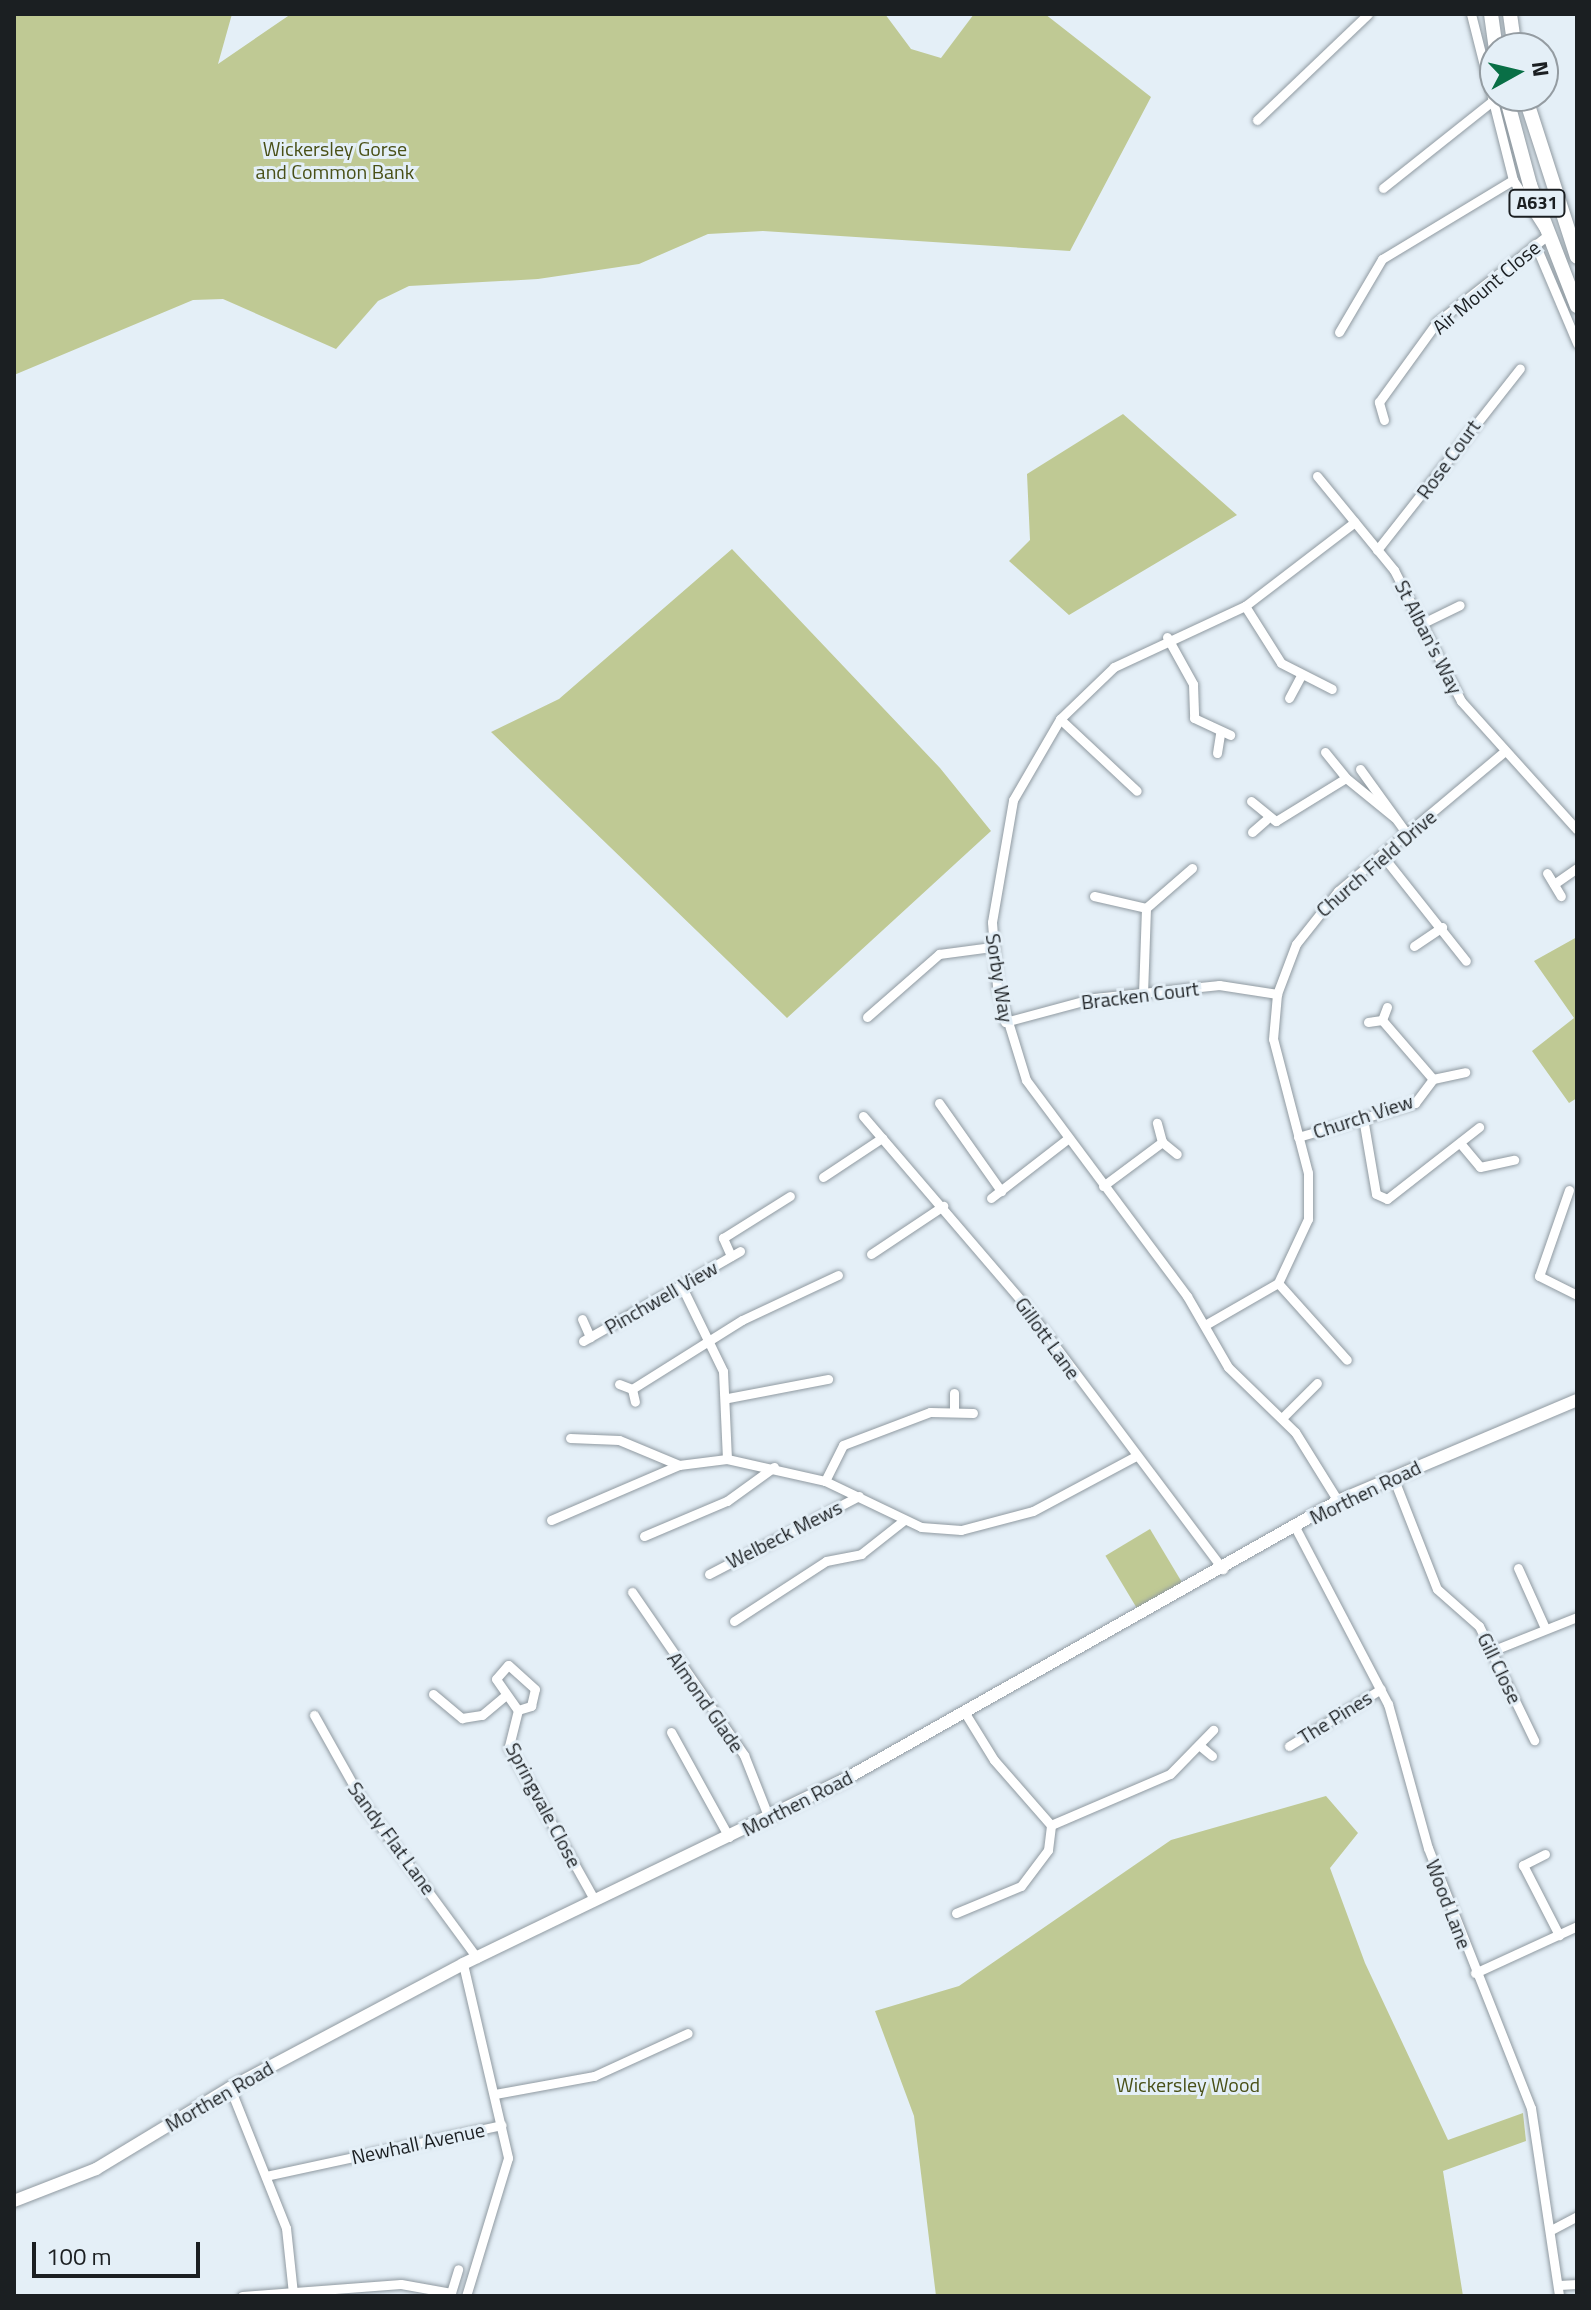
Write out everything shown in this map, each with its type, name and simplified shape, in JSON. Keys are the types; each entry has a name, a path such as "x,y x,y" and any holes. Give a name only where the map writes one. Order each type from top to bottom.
{"main road":[{"name":"A631","path":"1511,112 1548,235 1577,306"},
{"name":"A631","path":"1530,112 1577,257"},
{"name":"Morthen Road","path":"14,2201 96,2169 230,2088 463,1964 769,1818 965,1713 1338,1501 1577,1400"}],"street":[{"path":"1257,120 1368,14"},
{"path":"1471,14 1479,49"},
{"path":"1383,188 1479,112"},
{"path":"1494,112 1513,180 1548,235"},
{"path":"1339,332 1382,259 1513,180"},
{"name":"Air Mount Close","path":"1384,420 1379,402 1437,322 1548,235"},
{"path":"1535,244 1577,343"},
{"name":"Rose Court","path":"1377,550 1520,368"},
{"name":"St Alban's Way","path":"1317,476 1377,550 1421,624 1450,684 1505,751 1577,830"},
{"name":"Sorby Way","path":"1338,1501 1283,1417 1240,1383 1205,1325 1066,1140 1026,1080 1005,1022 992,947 1006,823 1036,752 1060,719 1114,667 1167,637 1245,606 1355,522"},
{"path":"1421,624 1460,605"},
{"path":"1245,606 1272,653 1301,675 1332,689"},
{"path":"1167,637 1193,684 1194,718 1225,734 1217,753"},
{"path":"1289,698 1301,675"},
{"path":"1060,719 1137,791"},
{"name":"Church Field Drive","path":"1278,1283 1310,1204 1298,1137 1275,1058 1277,994 1310,921 1382,855 1505,751"},
{"path":"1325,752 1362,798 1395,818"},
{"path":"1360,769 1407,834"},
{"path":"1252,832 1266,820 1346,778"},
{"path":"1251,801 1266,820"},
{"path":"1382,855 1466,961"},
{"path":"1143,994 1146,908 1192,868"},
{"path":"1554,884 1577,868"},
{"path":"1547,873 1561,896"},
{"path":"1094,896 1146,908"},
{"path":"1414,946 1442,927"},
{"path":"867,1017 939,954 992,947"},
{"name":"Bracken Court","path":"1005,1022 1143,994 1219,985 1277,994"},
{"path":"1382,1020 1387,1007"},
{"path":"1368,1022 1382,1020"},
{"path":"1382,1020 1433,1079"},
{"name":"Church View","path":"1298,1137 1415,1103 1433,1079 1465,1072"},
{"path":"939,1103 1001,1191"},
{"name":"Gillott Lane","path":"863,1116 943,1206 1223,1569"},
{"path":"1363,1118 1382,1198 1479,1127"},
{"path":"1157,1123 1162,1142 1177,1154"},
{"path":"823,1177 882,1138"},
{"path":"991,1198 1066,1140"},
{"path":"1103,1186 1162,1142"},
{"path":"1460,1143 1480,1167 1514,1160"},
{"path":"1569,1190 1539,1276 1577,1295"},
{"name":"Pinchwell View","path":"582,1319 587,1339 735,1254 723,1238 790,1196"},
{"path":"871,1254 943,1206"},
{"path":"632,1389 710,1338 838,1275"},
{"path":"1205,1325 1278,1283 1347,1360"},
{"path":"681,1285 710,1338 728,1398 727,1459"},
{"path":"728,1398 828,1379"},
{"path":"1283,1417 1317,1383"},
{"path":"619,1384 632,1389"},
{"path":"632,1389 635,1402"},
{"path":"954,1393 954,1412"},
{"path":"825,1481 843,1445 917,1415 973,1413"},
{"path":"570,1438 619,1440 679,1465"},
{"path":"551,1520 679,1465 727,1459 774,1467 825,1481 904,1520 939,1531 1013,1518 1134,1457"},
{"path":"644,1536 727,1501 774,1467"},
{"name":"Gill Close","path":"1393,1477 1437,1589 1494,1650 1534,1740"},
{"name":"Welbeck Mews","path":"709,1574 859,1496"},
{"path":"734,1621 826,1561 861,1554 904,1520"},
{"name":"Wood Lane","path":"1295,1527 1381,1689 1428,1848 1531,2108 1559,2290"},
{"path":"1518,1568 1545,1628"},
{"name":"Almond Glade","path":"632,1592 744,1755 769,1818"},
{"path":"1494,1650 1577,1617"},
{"name":"Springvale Close","path":"514,1665 536,1694 531,1706 518,1710 505,1696 498,1673 514,1665"},
{"name":"The Pines","path":"1289,1746 1381,1689"},
{"path":"433,1694 462,1718 482,1715 505,1696"},
{"name":"Springvale Close","path":"518,1710 509,1747 594,1899"},
{"path":"956,1913 1021,1886 1048,1850 1051,1825 994,1760 965,1713"},
{"name":"Sandy Flat Lane","path":"314,1715 364,1804 477,1958"},
{"path":"1051,1825 1170,1774 1213,1730"},
{"path":"671,1732 729,1837"},
{"path":"1199,1745 1212,1756"},
{"path":"1545,1854 1523,1865 1559,1935"},
{"path":"1475,1973 1577,1926"},
{"name":"Newhall Avenue","path":"266,2176 502,2125 463,1964"},
{"path":"495,2094 594,2076 688,2033"},
{"path":"230,2088 286,2228 293,2293"},
{"path":"466,2296 506,2170 502,2125"},
{"path":"1551,2230 1577,2216"},
{"path":"242,2296 401,2284 451,2294 458,2269"},
{"path":"1559,2290 1577,2284"}],"green space":[{"name":"Wickersley Gorse and Common Bank","path":"14,14 232,14 218,64 291,14 885,14 911,49 941,58 974,14 1045,14 1151,97 1070,251 763,231 708,234 639,264 538,279 409,286 378,301 336,349 223,299 193,300 14,375"},
{"path":"1123,414 1237,515 1069,615 1009,561 1030,540 1027,474"},
{"path":"732,549 940,768 991,831 787,1018 491,732 559,699"},
{"path":"1577,937 1577,1098 1569,1103 1532,1051 1574,1018 1534,961"},
{"path":"1150,1529 1182,1582 1137,1609 1105,1556"},
{"name":"Wickersley Wood","path":"1326,1796 1358,1833 1330,1868 1365,1963 1448,2140 1523,2113 1526,2141 1443,2171 1463,2296 936,2296 914,2116 875,2011 959,1986 1171,1840"}]}
